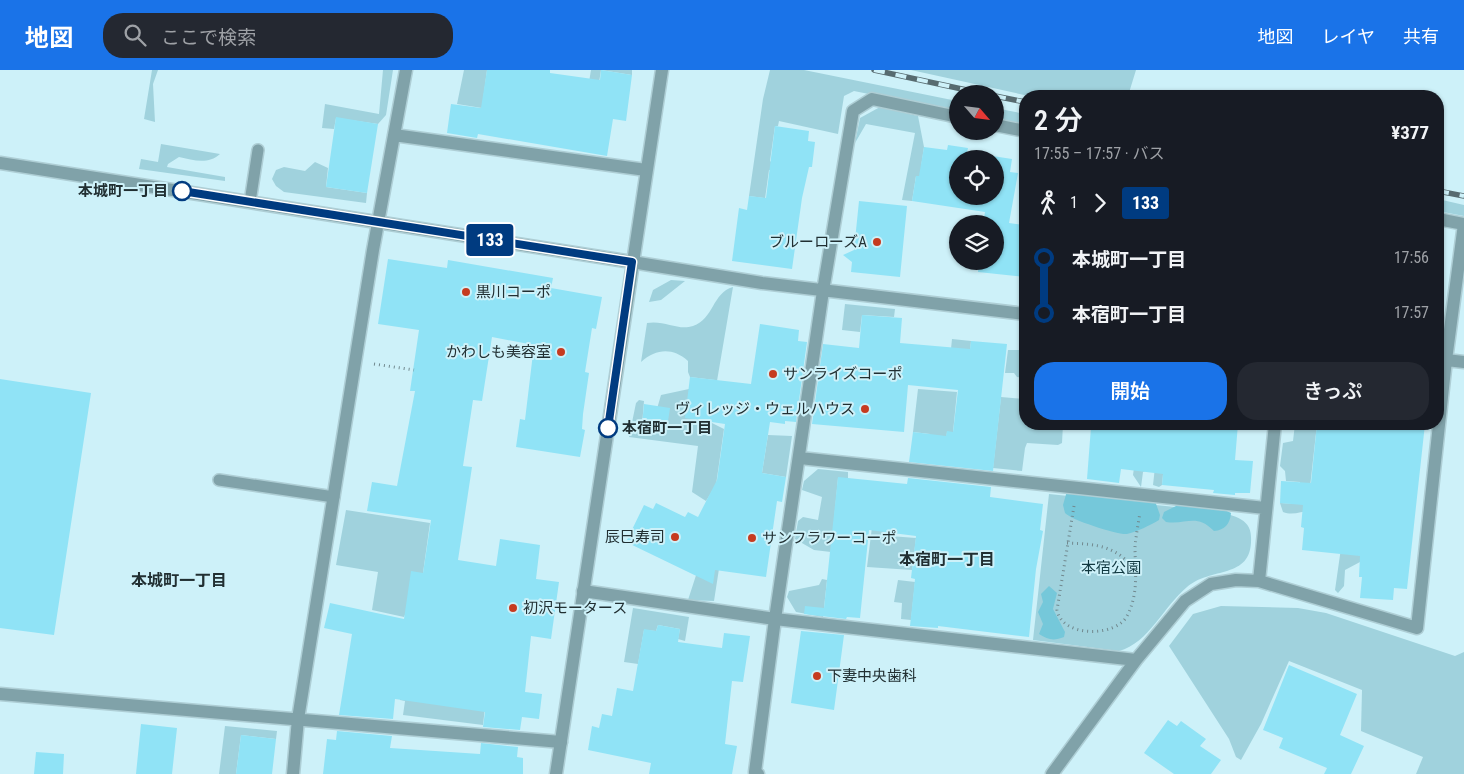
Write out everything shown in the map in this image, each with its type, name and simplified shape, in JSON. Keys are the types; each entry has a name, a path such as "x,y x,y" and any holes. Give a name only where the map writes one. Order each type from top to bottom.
{"street":[{"path":"293,774 298,719 378,222 406,70"},
{"path":"556,774 662,70"},
{"path":"758,774 755,772 775,619 823,291 853,112 872,99 949,115"},
{"path":"1004,127 1019,130"},
{"path":"394,135 646,170"},
{"path":"0,163 823,291 1019,313"},
{"path":"1444,220 1464,224 1444,348"},
{"path":"1444,360 1464,362"},
{"path":"1259,581 1274,430"},
{"path":"1052,774 1162,627 1191,597 1211,584 1236,580 1259,581 1417,628 1435,430"},
{"path":"800,458 1265,508"},
{"path":"583,591 775,619 1136,660"},
{"path":"0,694 561,742"}],"lane":[{"path":"250,202 258,150"},
{"path":"219,480 334,497"}],"path":[{"path":"356,362 414,370"},
{"path":"1077,488 1057,610 1062,622 1087,632 1120,624 1126,618 1133,604 1137,574 1136,538 1142,494"},
{"path":"1067,543 1090,544 1107,548 1118,553 1137,574"}],"green space":[{"path":"152,70 158,70 153,84 155,122 144,119"},
{"path":"383,70 393,70 386,115 378,124 336,118 334,129 322,128 325,104 379,114"},
{"path":"464,70 487,70 482,108 457,104"},
{"path":"591,70 601,70 597,95 587,94"},
{"path":"601,70 632,70 632,75"},
{"path":"770,70 804,70 949,99 949,110 854,91 844,96 838,134 779,121 778,126 775,126 770,161 783,172 769,170 764,206 764,198 749,196 763,99"},
{"path":"911,70 1136,70 1130,90 1019,90 1019,94 1004,90 1004,85 979,85"},
{"path":"880,107 918,116 924,147 921,167 936,179 916,176 912,201 902,200 915,133 866,124 855,143 860,118"},
{"path":"1004,110 1019,113 1019,125 1004,122"},
{"path":"161,144 220,154 205,161 179,157 168,164 167,167 225,177 225,181 139,169 141,159 158,162"},
{"path":"315,162 328,168 326,187 367,193 366,203 284,192 276,186 272,179 276,170 284,167 305,171"},
{"path":"1444,200 1464,205 1464,216 1444,212"},
{"path":"671,280 685,281 661,300 649,302 653,290"},
{"path":"733,287 710,422 724,429 716,485 706,501 692,492 698,446 629,437 636,403 639,400 644,401 642,425 652,426 661,395 689,389 714,392 715,380 690,377 688,361 676,353 658,352 641,362 647,323 654,322 682,327 693,326 705,318 726,290"},
{"path":"845,304 895,309 894,317 862,315 860,332 842,330"},
{"path":"952,339 971,341 966,390 947,388"},
{"path":"1008,350 1019,350 1019,377 1014,373 1005,373"},
{"path":"918,389 957,392 953,432 947,432 943,462 929,449 930,434 913,432"},
{"path":"1001,397 1019,399 1019,430 1063,430 1062,443 1058,445 1027,443 1022,471 993,468"},
{"path":"1139,430 1161,430 1164,464 1162,485 1159,487 1153,485 1155,467 1143,472 1141,487 1133,475"},
{"path":"1294,430 1316,430 1308,505 1310,511 1290,514 1283,512 1280,503 1298,504 1300,482 1286,481 1285,471 1280,466 1283,443 1293,441"},
{"path":"768,435 792,436 786,477 762,473"},
{"path":"818,469 848,472 848,478 838,478 831,552 814,550 795,539 798,521 803,517 818,520 822,497 802,490 804,481"},
{"name":"本宿公園","path":"1049,494 1214,511 1227,514 1244,521 1247,525 1251,537 1250,551 1245,560 1238,566 1207,576 1187,587 1178,595 1147,633 1130,647 1119,651 1033,640"},
{"path":"876,495 895,497 890,536 916,538 912,570 867,567"},
{"path":"346,510 430,523 423,573 404,617 372,610 378,572 336,565"},
{"path":"1344,527 1362,529 1360,562 1345,570 1344,586 1338,593 1335,590"},
{"path":"725,530 714,601 688,600 700,563"},
{"path":"822,579 827,580 823,617 796,612 787,597 789,591 819,585"},
{"path":"898,580 915,582 911,620 901,619 902,603 894,602"},
{"path":"1221,606 1298,608 1326,613 1455,656 1464,652 1464,774 1416,774 1423,757 1361,731 1362,690 1289,661 1261,724 1241,760 1236,757 1229,739 1169,646 1193,614"},
{"path":"633,608 689,617 685,641 678,639 680,629 658,625 656,631 644,630 638,664 624,662"},
{"path":"402,684 487,689 483,725 403,715 405,701 400,700"},
{"path":"225,726 277,731 276,739 241,735 236,774 219,774"}],"shaded area":[{"path":"1067,491 1155,501 1160,515 1159,520 1135,532 1122,534 1114,532 1076,519 1065,513 1063,505"},
{"path":"1178,505 1231,513 1228,523 1224,528 1214,531 1202,522 1166,522 1162,518 1164,512"},
{"path":"1049,586 1057,593 1053,609 1065,632 1064,637 1057,639 1048,639 1039,634 1043,624 1038,612 1043,602 1041,594"}],"building":[{"path":"487,70 550,70 550,73 600,80 601,70 632,75 626,121 613,119 607,156 478,134 477,138 447,133 451,104 481,108"},
{"path":"336,117 378,124 367,193 326,187"},
{"path":"775,126 809,131 808,141 815,142 812,167 809,167 802,198 792,269 732,261 739,208 747,210 749,196 766,198"},
{"path":"948,145 968,148 968,150 949,150 949,205 1004,205 1004,158 1012,159 1010,172 1018,173 1009,223 1019,224 1019,276 978,272 978,270 1004,270 1004,215 984,215 985,212 912,201 916,176 919,176 924,147 947,150"},
{"name":"ブルーローズA","path":"859,201 907,206 900,277 851,272 852,262 843,255 854,250"},
{"path":"388,259 447,268 448,260 553,278 551,288 602,297 596,329 592,328 585,372 589,373 583,414 582,429 585,430 580,457 516,447 520,419 525,420 534,345 492,337 482,401 473,400 463,466 472,467 458,560 496,566 500,539 540,545 536,579 559,582 551,639 531,636 525,692 542,694 539,719 522,717 520,730 483,727 485,712 395,699 393,719 339,715 352,634 324,628 330,603 404,619 411,571 423,573 431,520 367,511 372,482 397,486 415,391 410,391 419,330 378,324"},
{"path":"862,315 902,318 900,343 970,349 971,341 1007,344 993,471 909,462 913,432 946,436 947,431 953,432 958,390 908,385 904,432 812,424 823,344 859,348"},
{"path":"760,324 799,330 798,341 807,342 796,422 785,421 785,424 770,422 762,473 786,477 782,502 777,501 766,577 715,570 713,584 626,542 644,505 653,509 656,503 685,517 688,512 698,517 717,480 725,424 685,418 690,377 751,384"},
{"path":"0,379 91,393 54,635 0,628"},
{"path":"644,404 670,408 667,428 642,425"},
{"path":"1091,430 1238,430 1235,460 1253,461 1250,493 1235,493 1235,495 1213,493 1214,490 1162,485 1163,474 1121,469 1119,483 1087,479"},
{"path":"1316,430 1424,430 1407,589 1394,588 1393,600 1360,598 1362,577 1359,577 1360,556 1302,550 1304,528 1301,527 1303,505 1280,503 1281,481 1311,483"},
{"path":"838,477 907,484 908,478 991,487 990,497 1043,504 1040,530 1043,531 1036,569 1029,637 938,626 938,628 910,626 915,579 911,578 916,536 869,530 860,618 847,617 846,619 804,614 805,606 824,608"},
{"path":"658,625 680,629 678,642 722,648 724,633 750,636 743,682 732,681 725,744 737,746 732,774 649,774 651,763 588,750 592,726 599,728 602,714 612,716 617,688 633,691 644,629 656,631"},
{"name":"下妻中央歯科","path":"801,631 844,635 834,710 791,703"},
{"path":"1289,665 1357,694 1340,735 1364,746 1351,774 1324,774 1327,768 1279,748 1283,738 1263,730"},
{"path":"1168,720 1177,726 1181,721 1206,739 1200,746 1221,760 1211,774 1174,774 1144,753"},
{"path":"141,724 177,728 172,774 136,774"},
{"path":"337,731 392,736 390,748 480,754 481,743 518,747 517,757 523,758 523,774 323,774 327,739 336,740"},
{"path":"241,735 276,739 272,774 236,774"},
{"path":"36,752 64,754 63,774 34,774"}],"railway":[{"path":"874,70 949,86"},
{"path":"1004,98 1019,101"},
{"path":"1444,192 1464,196"}],"bus line":[{"name":"133","path":"182,191 632,262 608,428"}],"place":[{"name":"本城町一丁目","path":"182,191"},
{"name":"ブルーローズA","path":"877,242"},
{"name":"黒川コーポ","path":"466,292"},
{"name":"かわしも美容室","path":"561,352"},
{"name":"サンライズコーポ","path":"773,374"},
{"name":"ヴィレッジ・ウェルハウス","path":"865,409"},
{"name":"本宿町一丁目","path":"608,428"},
{"name":"辰巳寿司","path":"675,537"},
{"name":"サンフラワーコーポ","path":"752,538"},
{"name":"初沢モータース","path":"513,608"},
{"name":"下妻中央歯科","path":"817,676"}],"district":[{"name":"本宿町一丁目","path":"947,559"},
{"name":"本城町一丁目","path":"179,580"}]}
